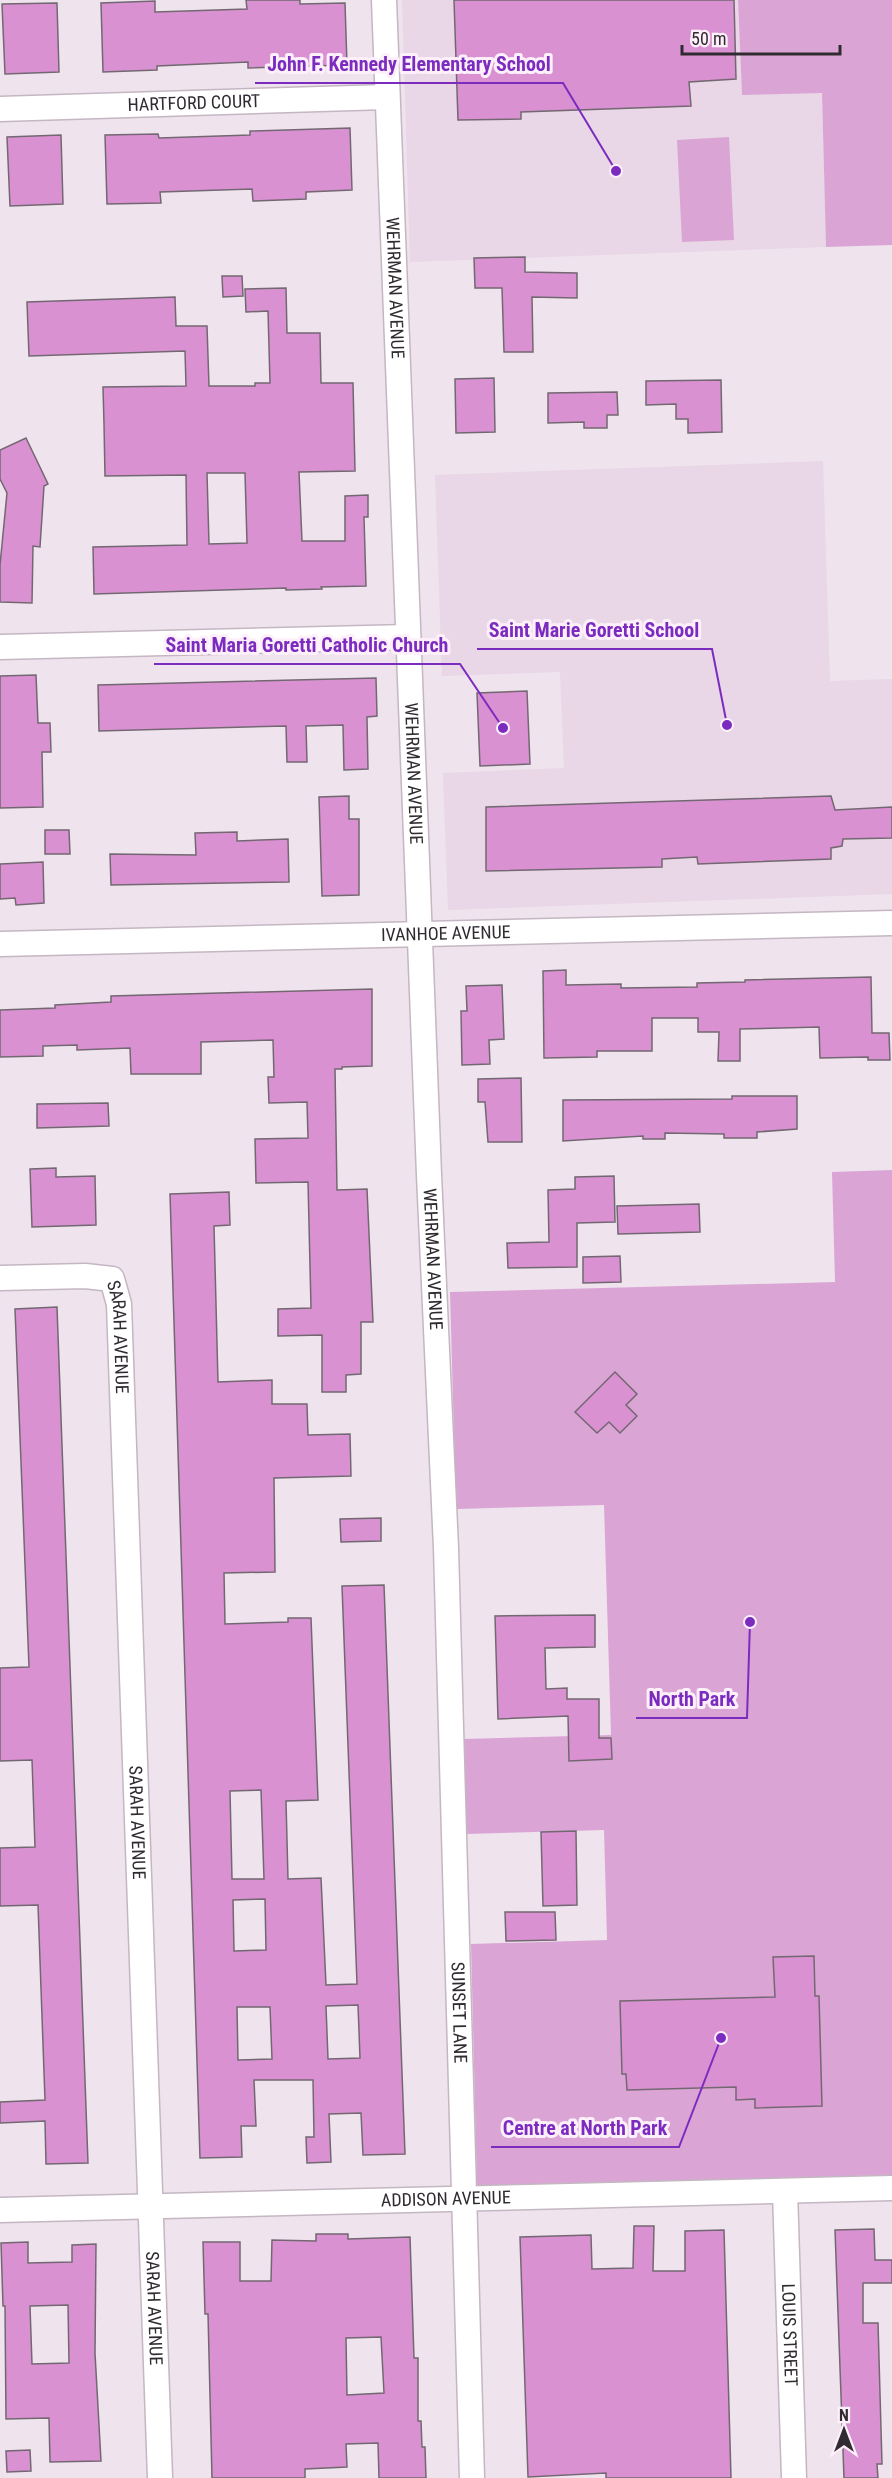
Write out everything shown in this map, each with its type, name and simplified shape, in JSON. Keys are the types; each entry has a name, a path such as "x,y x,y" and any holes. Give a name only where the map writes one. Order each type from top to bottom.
{"street":[{"name":"WEHRMAN AVENUE","path":"384,0 419,934 446,1548"},
{"name":"HARTFORD COURT","path":"0,109 386,97"},
{"path":"0,647 408,637"},
{"name":"IVANHOE AVENUE","path":"0,944 892,923"},
{"name":"SARAH AVENUE","path":"0,1278 85,1276 112,1279 119,1304 160,2478"},
{"name":"SUNSET LANE","path":"446,1548 472,2478"},
{"name":"ADDISON AVENUE","path":"0,2210 892,2188"},
{"name":"LOUIS STREET","path":"785,2191 794,2478"}],"shaded area":[{"path":"402,0 738,0 742,95 822,92 826,247 410,262"},
{"path":"738,0 892,0 892,245 826,247 822,93 742,95"},
{"path":"729,137 734,240 682,242 677,140"},
{"path":"823,461 830,681 892,679 892,894 448,910 443,773 564,768 560,672 442,676 435,475"},
{"path":"892,1170 892,2175 477,2186 471,1944 607,1940 604,1830 466,1834 463,1739 611,1735 604,1505 456,1509 450,1292 835,1282 832,1172"}],"building":[{"path":"246,0 300,0 300,4 345,3 347,65 248,68 248,62 157,66 157,70 103,72 101,3 155,1 155,12 247,9"},
{"path":"454,0 734,0 736,79 689,82 691,106 521,112 521,119 458,120"},
{"path":"57,3 59,72 5,74 2,4"},
{"path":"350,128 352,190 306,192 306,199 253,201 252,189 160,192 161,203 107,204 105,135 158,134 159,138 250,135 250,131"},
{"path":"61,135 63,204 10,206 7,137"},
{"path":"525,257 525,272 577,273 577,298 532,297 533,352 504,352 502,288 475,288 474,258"},
{"path":"222,276 242,276 243,296 223,297"},
{"path":"286,288 287,333 320,333 321,383 353,383 355,471 299,472 302,541 345,541 345,496 368,495 368,517 364,517 366,586 94,594 93,547 187,545 186,475 105,476 103,387 186,386 185,351 29,356 27,302 175,297 176,326 207,326 209,386 255,386 255,383 270,383 268,311 246,312 245,289","holes":["207,473 245,473 247,543 209,544"]},
{"path":"494,378 495,432 456,433 455,379"},
{"path":"721,380 722,432 688,433 688,419 676,419 676,404 646,405 646,381"},
{"path":"617,392 618,415 607,415 607,428 584,428 584,422 548,423 548,393"},
{"path":"26,438 48,484 44,486 40,547 33,546 32,603 0,602 0,565 7,493 0,479 0,450"},
{"path":"36,675 38,723 50,723 51,752 42,752 43,807 0,808 0,676"},
{"path":"376,678 377,716 367,717 368,769 344,770 343,725 306,726 307,762 287,762 286,726 99,731 98,685"},
{"path":"527,691 530,764 480,766 477,693"},
{"path":"349,796 349,819 359,819 359,895 322,896 319,797"},
{"path":"831,796 835,810 892,807 892,838 843,839 842,846 831,848 831,859 698,864 697,857 662,859 662,867 486,871 486,807"},
{"path":"45,830 69,830 70,854 45,854"},
{"path":"237,832 237,841 288,839 289,882 111,885 110,854 196,855 195,833"},
{"path":"43,862 44,903 16,905 15,898 0,899 0,864"},
{"path":"566,970 566,985 621,984 621,988 697,987 697,983 745,982 745,980 871,977 872,1033 889,1033 890,1060 868,1060 868,1057 820,1058 819,1027 740,1029 740,1061 718,1061 719,1032 698,1032 698,1018 652,1018 652,1051 597,1051 597,1057 544,1058 543,971"},
{"path":"502,985 504,1039 489,1040 490,1064 462,1065 461,1011 467,1011 466,986"},
{"path":"372,989 372,1066 335,1069 337,1190 367,1189 373,1322 361,1322 361,1374 346,1375 346,1392 322,1392 322,1335 278,1336 278,1309 311,1308 308,1182 256,1183 255,1139 308,1138 307,1102 269,1103 268,1077 274,1077 273,1040 201,1042 201,1074 131,1074 130,1048 77,1050 77,1045 43,1046 43,1056 0,1057 0,1010 55,1008 55,1005 111,1002 111,996"},
{"path":"521,1078 522,1142 488,1142 485,1102 478,1102 478,1079"},
{"path":"732,1096 797,1096 797,1129 757,1132 757,1138 724,1138 724,1134 665,1133 665,1139 643,1139 643,1136 563,1141 563,1100 732,1099"},
{"path":"108,1103 109,1126 37,1128 37,1104"},
{"path":"56,1168 56,1177 95,1176 96,1225 32,1227 30,1169"},
{"path":"614,1176 615,1222 577,1223 577,1267 508,1268 507,1243 549,1242 548,1190 575,1189 575,1177"},
{"path":"229,1192 230,1225 214,1226 218,1382 272,1380 272,1404 307,1404 308,1435 350,1434 351,1476 274,1478 275,1572 224,1573 225,1624 288,1622 288,1618 311,1618 318,1800 286,1801 288,1879 321,1878 326,1985 357,1984 342,1586 384,1585 405,2154 363,2155 361,2113 329,2114 331,2162 307,2163 306,2137 314,2137 313,2080 254,2080 256,2126 241,2126 242,2157 200,2158 170,1194","holes":["261,1790 264,1879 232,1879 230,1791","265,1899 266,1950 234,1951 233,1900","358,2005 360,2058 328,2059 326,2006","237,2007 270,2007 272,2059 238,2060"]},
{"path":"699,1204 700,1232 618,1234 617,1206"},
{"path":"620,1256 621,1282 583,1283 583,1257"},
{"path":"57,1307 88,2163 46,2164 45,2121 0,2123 0,2102 45,2100 38,1905 0,1906 0,1848 35,1847 32,1760 0,1761 0,1668 29,1667 15,1309"},
{"path":"615,1372 637,1394 626,1405 637,1416 620,1433 609,1422 597,1433 575,1412"},
{"path":"381,1518 381,1541 341,1542 340,1519"},
{"path":"595,1615 595,1647 545,1648 546,1689 567,1688 567,1699 599,1699 599,1738 611,1738 612,1759 569,1761 568,1716 498,1719 495,1616"},
{"path":"576,1831 577,1905 543,1906 541,1832"},
{"path":"505,1912 555,1912 556,1940 506,1941"},
{"path":"814,1956 815,1996 819,1996 822,2106 755,2108 755,2099 736,2100 736,2087 627,2090 626,2074 622,2074 620,2001 775,1997 773,1957"},
{"path":"634,2226 654,2226 653,2271 685,2271 685,2231 724,2230 731,2478 606,2478 606,2473 528,2477 520,2237 591,2235 592,2269 633,2268"},
{"path":"874,2229 875,2260 892,2260 892,2283 863,2283 863,2323 878,2323 882,2464 877,2464 878,2478 844,2478 835,2230"},
{"path":"316,2234 348,2234 348,2239 410,2237 414,2358 418,2358 418,2421 421,2421 422,2447 425,2447 426,2478 379,2478 378,2443 346,2444 347,2467 305,2469 305,2478 212,2478 208,2314 205,2314 203,2242 240,2242 240,2281 271,2281 272,2240 316,2241","holes":["381,2337 384,2393 347,2395 346,2338"]},
{"path":"28,2242 28,2263 72,2262 72,2245 96,2244 95,2353 101,2461 50,2462 49,2418 6,2419 5,2306 3,2306 1,2243","holes":["68,2305 69,2363 32,2364 30,2306"]},
{"path":"30,2450 31,2471 7,2472 6,2451"}],"place":[{"name":"John F. Kennedy Elementary School","path":"616,171"},
{"name":"Saint Marie Goretti School","path":"727,725"},
{"name":"Saint Maria Goretti Catholic Church","path":"503,728"},
{"name":"North Park","path":"750,1622"},
{"name":"Centre at North Park","path":"721,2038"}]}
